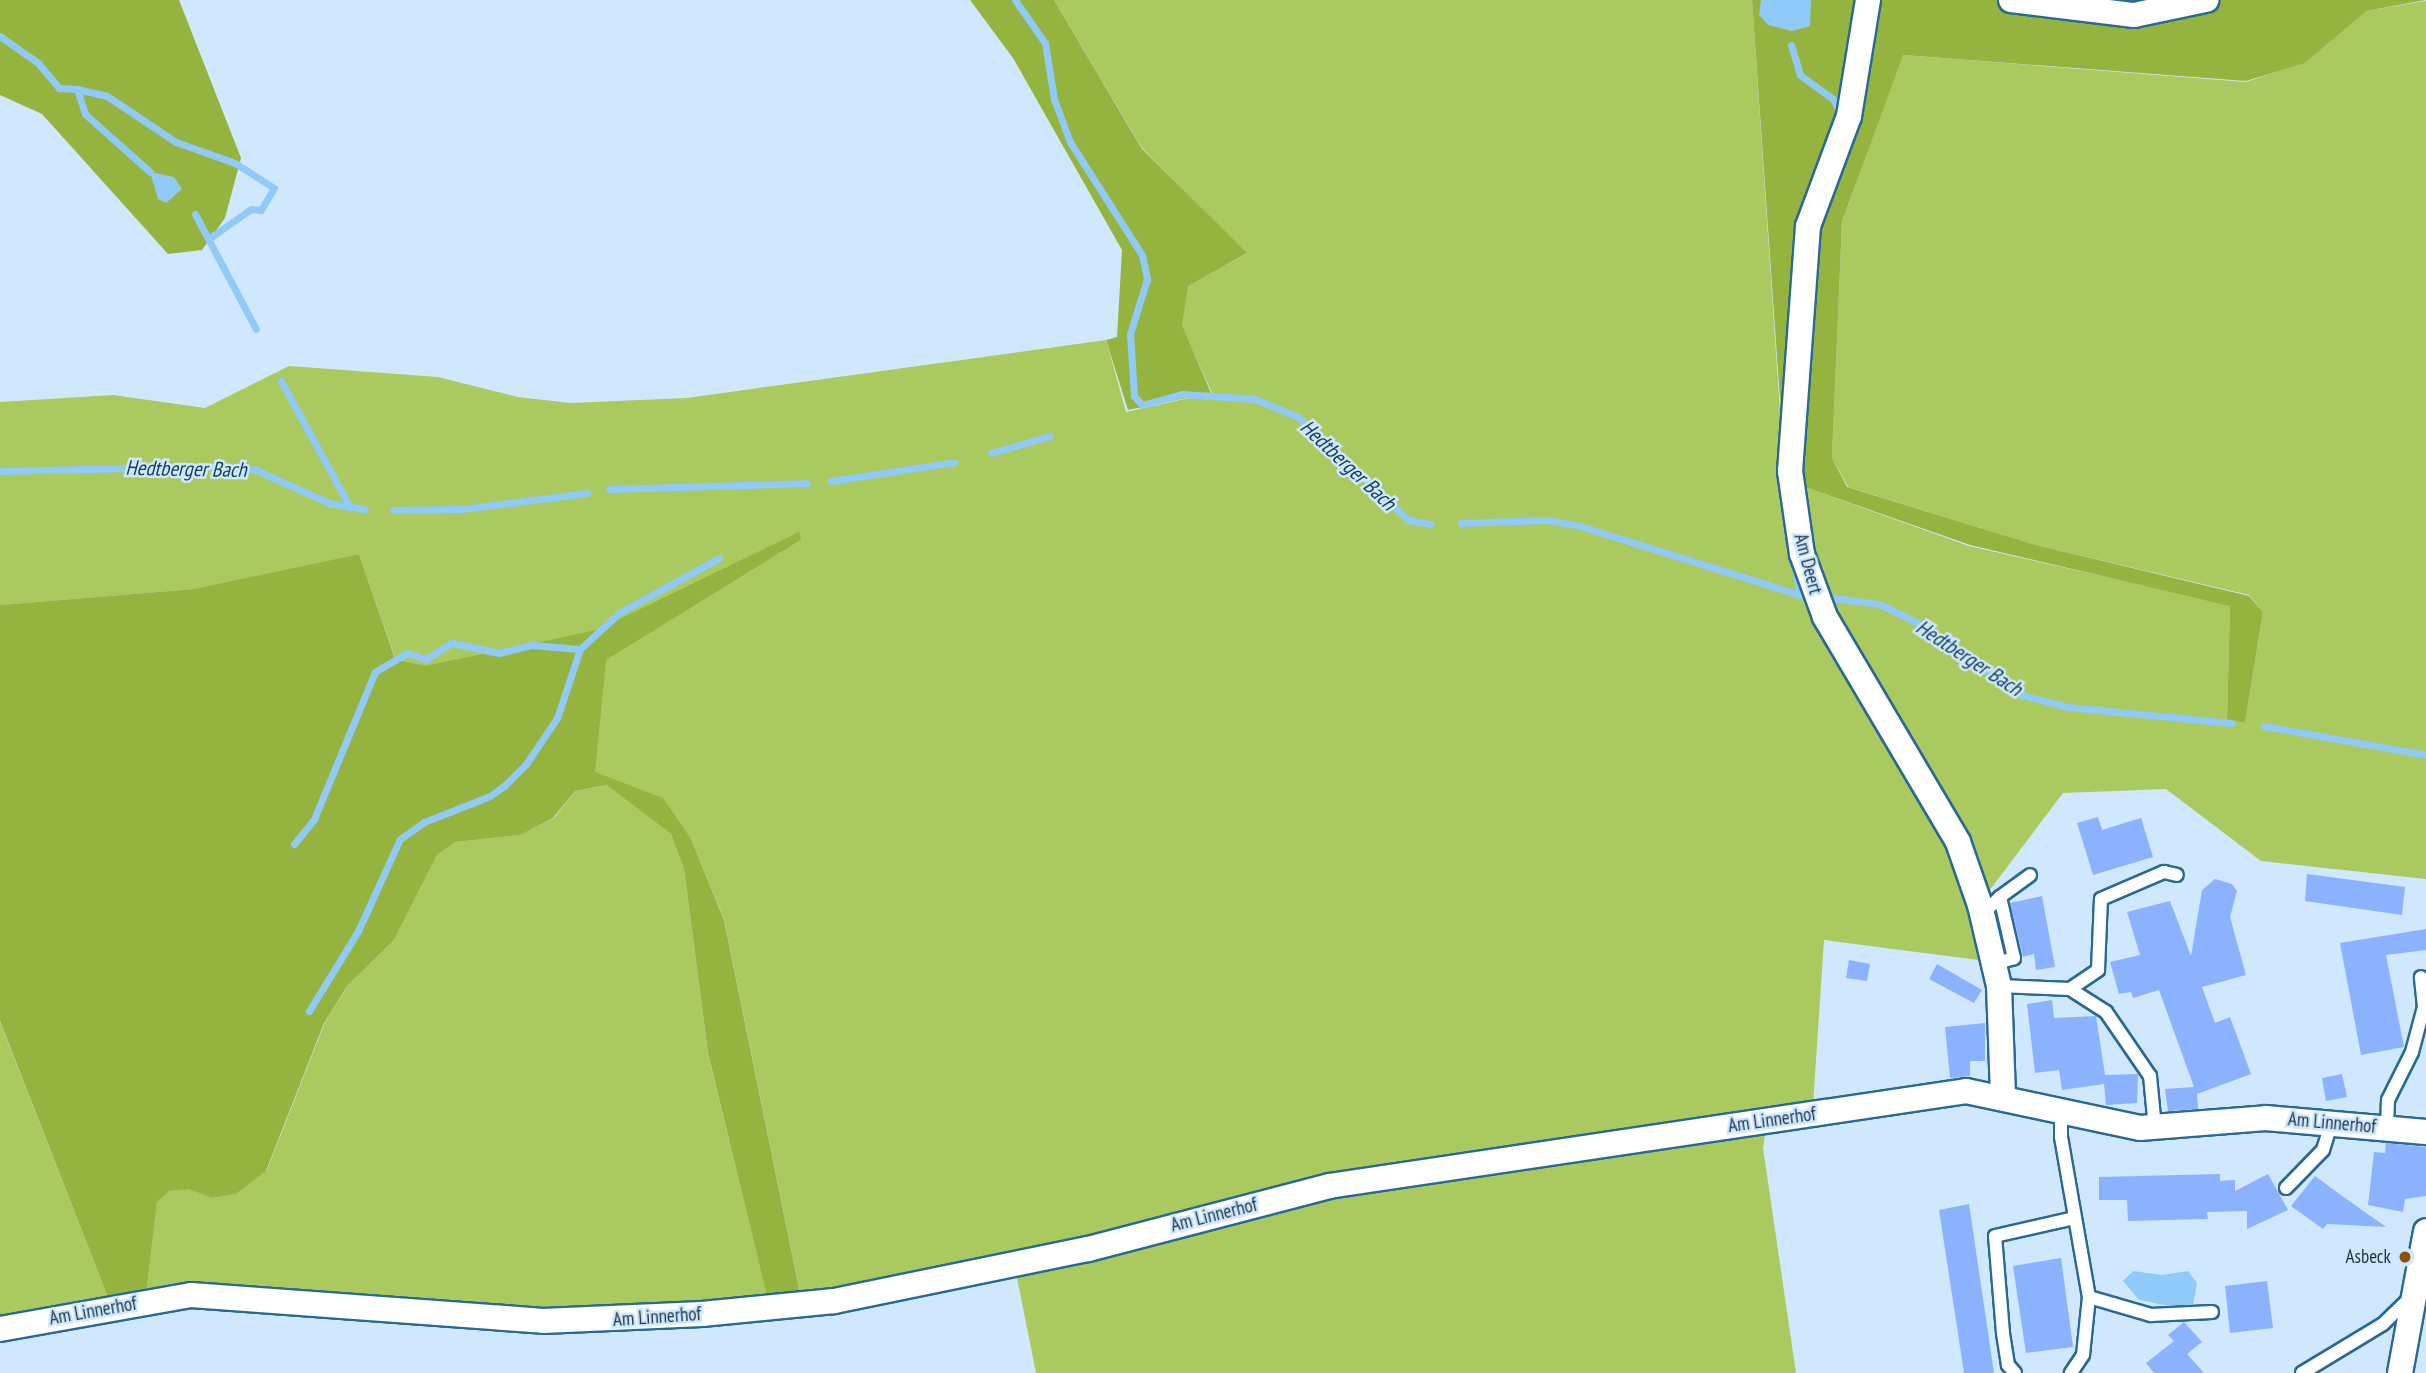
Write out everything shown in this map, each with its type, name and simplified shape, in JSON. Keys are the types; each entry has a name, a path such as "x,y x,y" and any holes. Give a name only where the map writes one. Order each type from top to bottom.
{"street":[{"name":"Am Deert","path":"1868,0 1849,116 1808,226 1790,471 1802,554 1825,617 1958,842 1982,915 1996,975 2003,1096"},
{"path":"2011,0 2134,15 2206,0"},
{"name":"Am Linnerhof","path":"0,1329 191,1295 542,1321 702,1314 834,1301 1088,1249 1329,1186 1966,1091 2003,1096 2155,1128 2266,1118 2426,1132"},
{"path":"2400,1373 2426,1231"}],"lane":[{"path":"2070,989 2098,970 2101,899 2164,872 2176,875"},
{"path":"1982,915 2000,897 2030,875"},
{"path":"1996,975 2014,958 2000,897"},
{"path":"1996,975 2070,989 2106,1012 2150,1076 2155,1128"},
{"path":"2387,1128 2388,1100 2412,1052 2424,1007 2421,977"},
{"path":"2061,1110 2074,1218 2089,1297 2083,1355 2071,1373"},
{"path":"2286,1188 2323,1150 2331,1123"},
{"path":"2015,1373 2008,1365 2003,1333 1995,1236 2074,1218"},
{"path":"2089,1297 2151,1315 2212,1312"},
{"path":"2302,1373 2383,1324 2412,1297"}],"green space":[{"path":"0,0 179,0 241,158 225,218 202,250 168,254 42,114 0,95"},
{"path":"970,0 1054,0 1142,149 1247,253 1188,286 1182,325 1211,393 1128,410 1106,340 1117,337 1122,250 1013,58"},
{"path":"1054,0 1752,0 1783,456 1799,565 1954,842 1986,961 1824,940 1813,1105 801,1297 724,919 691,839 594,772 605,660 801,540 587,643 425,667 395,658 359,554 195,589 0,605 0,402 113,395 205,408 289,366 438,377 518,397 570,403 687,398 1106,340 1126,412 1212,393 1181,324 1187,286 1246,254 1142,148"},
{"path":"1752,0 2426,0 2366,11 2305,63 2246,81 1903,55 1842,222 1832,458 1847,487 2036,545 2249,596 2263,612 2245,723 2227,720 2230,606 1970,545 1799,485 1783,442"},
{"path":"2426,1 2426,879 2261,861 2166,789 2063,793 1983,899 1820,592 1799,485 1969,546 2230,605 2227,720 2245,723 2263,612 2249,595 2036,545 1848,487 1832,458 1842,223 1902,55 2246,82 2306,62 2365,11"},
{"path":"799,532 801,540 606,660 595,772 663,798 691,839 724,920 801,1298 768,1300 708,1053 684,869 671,834 607,785 575,791 553,818 520,835 456,842 437,855 394,940 348,985 324,1023 266,1171 236,1194 212,1198 189,1189 169,1191 157,1202 146,1295 109,1300 0,1021 0,605 194,589 359,554 395,659 425,666 597,630"},
{"path":"608,785 671,834 684,869 708,1054 768,1299 519,1312 146,1295 157,1200 168,1191 188,1188 212,1198 236,1194 267,1170 325,1022 349,984 394,940 437,855 456,842 519,835 554,818 575,791"},
{"path":"0,1022 109,1300 0,1322"},
{"path":"1766,1129 1763,1148 1796,1373 1036,1373 1016,1273 1333,1195"}],"water":[{"path":"1761,0 1811,0 1810,26 1792,31 1768,25 1759,15"},
{"path":"150,172 174,177 182,189 166,203 158,199"},
{"path":"2133,1271 2162,1275 2188,1271 2197,1283 2193,1305 2185,1309 2139,1300 2123,1281"}],"building":[{"path":"2098,817 2102,830 2141,818 2153,857 2093,875 2077,823"},
{"path":"2307,874 2405,887 2402,915 2305,901"},
{"path":"2215,879 2232,884 2237,891 2230,917 2246,975 2202,987 2215,1023 2230,1017 2251,1074 2197,1094 2198,1109 2168,1111 2165,1089 2194,1087 2159,990 2133,998 2131,992 2119,994 2110,962 2140,955 2127,912 2170,901 2191,956 2202,890"},
{"path":"2042,896 2055,967 2036,970 2034,954 2023,957 2010,903"},
{"path":"2426,929 2426,950 2386,955 2404,1047 2361,1055 2340,943"},
{"path":"1849,960 1870,964 1867,981 1846,978"},
{"path":"1937,964 1982,990 1974,1003 1929,979"},
{"path":"2052,1000 2054,1018 2096,1016 2105,1075 2138,1074 2137,1103 2106,1105 2104,1084 2062,1090 2059,1070 2035,1073 2027,1004"},
{"path":"1985,1023 1985,1061 1970,1061 1970,1076 1950,1078 1945,1027"},
{"path":"2342,1074 2347,1097 2326,1101 2322,1078"},
{"path":"2386,1143 2426,1147 2426,1196 2405,1199 2403,1212 2368,1205 2374,1152 2385,1153"},
{"path":"2220,1174 2220,1181 2235,1180 2235,1191 2268,1174 2288,1210 2247,1229 2247,1211 2207,1212 2208,1219 2128,1221 2127,1200 2099,1200 2099,1177"},
{"path":"2315,1176 2386,1227 2327,1224 2323,1229 2291,1206"},
{"path":"1969,1204 1994,1373 1964,1373 1939,1210"},
{"path":"2061,1258 2073,1347 2026,1353 2013,1266"},
{"path":"2267,1281 2273,1328 2230,1333 2225,1286"},
{"path":"2184,1322 2202,1342 2187,1354 2204,1373 2154,1373 2146,1363 2174,1341 2168,1335"}],"waterway":[{"path":"1015,0 1045,43 1054,99 1070,142 1142,255 1147,279 1130,334 1134,396 1142,405 1182,394 1255,399 1298,417 1408,520 1431,524"},
{"path":"0,36 38,63 59,88 77,89 85,114 150,172"},
{"path":"1791,45 1800,75 1833,99 1841,115"},
{"path":"77,89 107,96 176,142 235,163 274,188 261,210 251,209 211,237"},
{"path":"195,214 256,329"},
{"path":"281,381 350,507"},
{"name":"Hedtberger Bach","path":"991,453 1050,436"},
{"name":"Hedtberger Bach","path":"830,481 955,462"},
{"name":"Hedtberger Bach","path":"0,471 220,466 256,470 329,503 364,509"},
{"name":"Hedtberger Bach","path":"609,489 807,483"},
{"name":"Hedtberger Bach","path":"393,510 462,509 587,493"},
{"name":"Hedtberger Bach","path":"1461,523 1547,520 1580,526 1800,595 1786,520"},
{"path":"309,1011 358,931 400,839 424,822 490,796 505,785 526,764 557,718 580,649 619,613 719,558"},
{"name":"Hedtberger Bach","path":"1834,598 1879,604 1918,623 2022,695 2068,707 2231,723"},
{"path":"294,844 314,819 375,672 407,653 426,659 452,643 499,653 532,645 580,649"},
{"name":"Hedtberger Bach","path":"2264,726 2426,755"}],"place":[{"name":"Asbeck","path":"2405,1257"}]}
